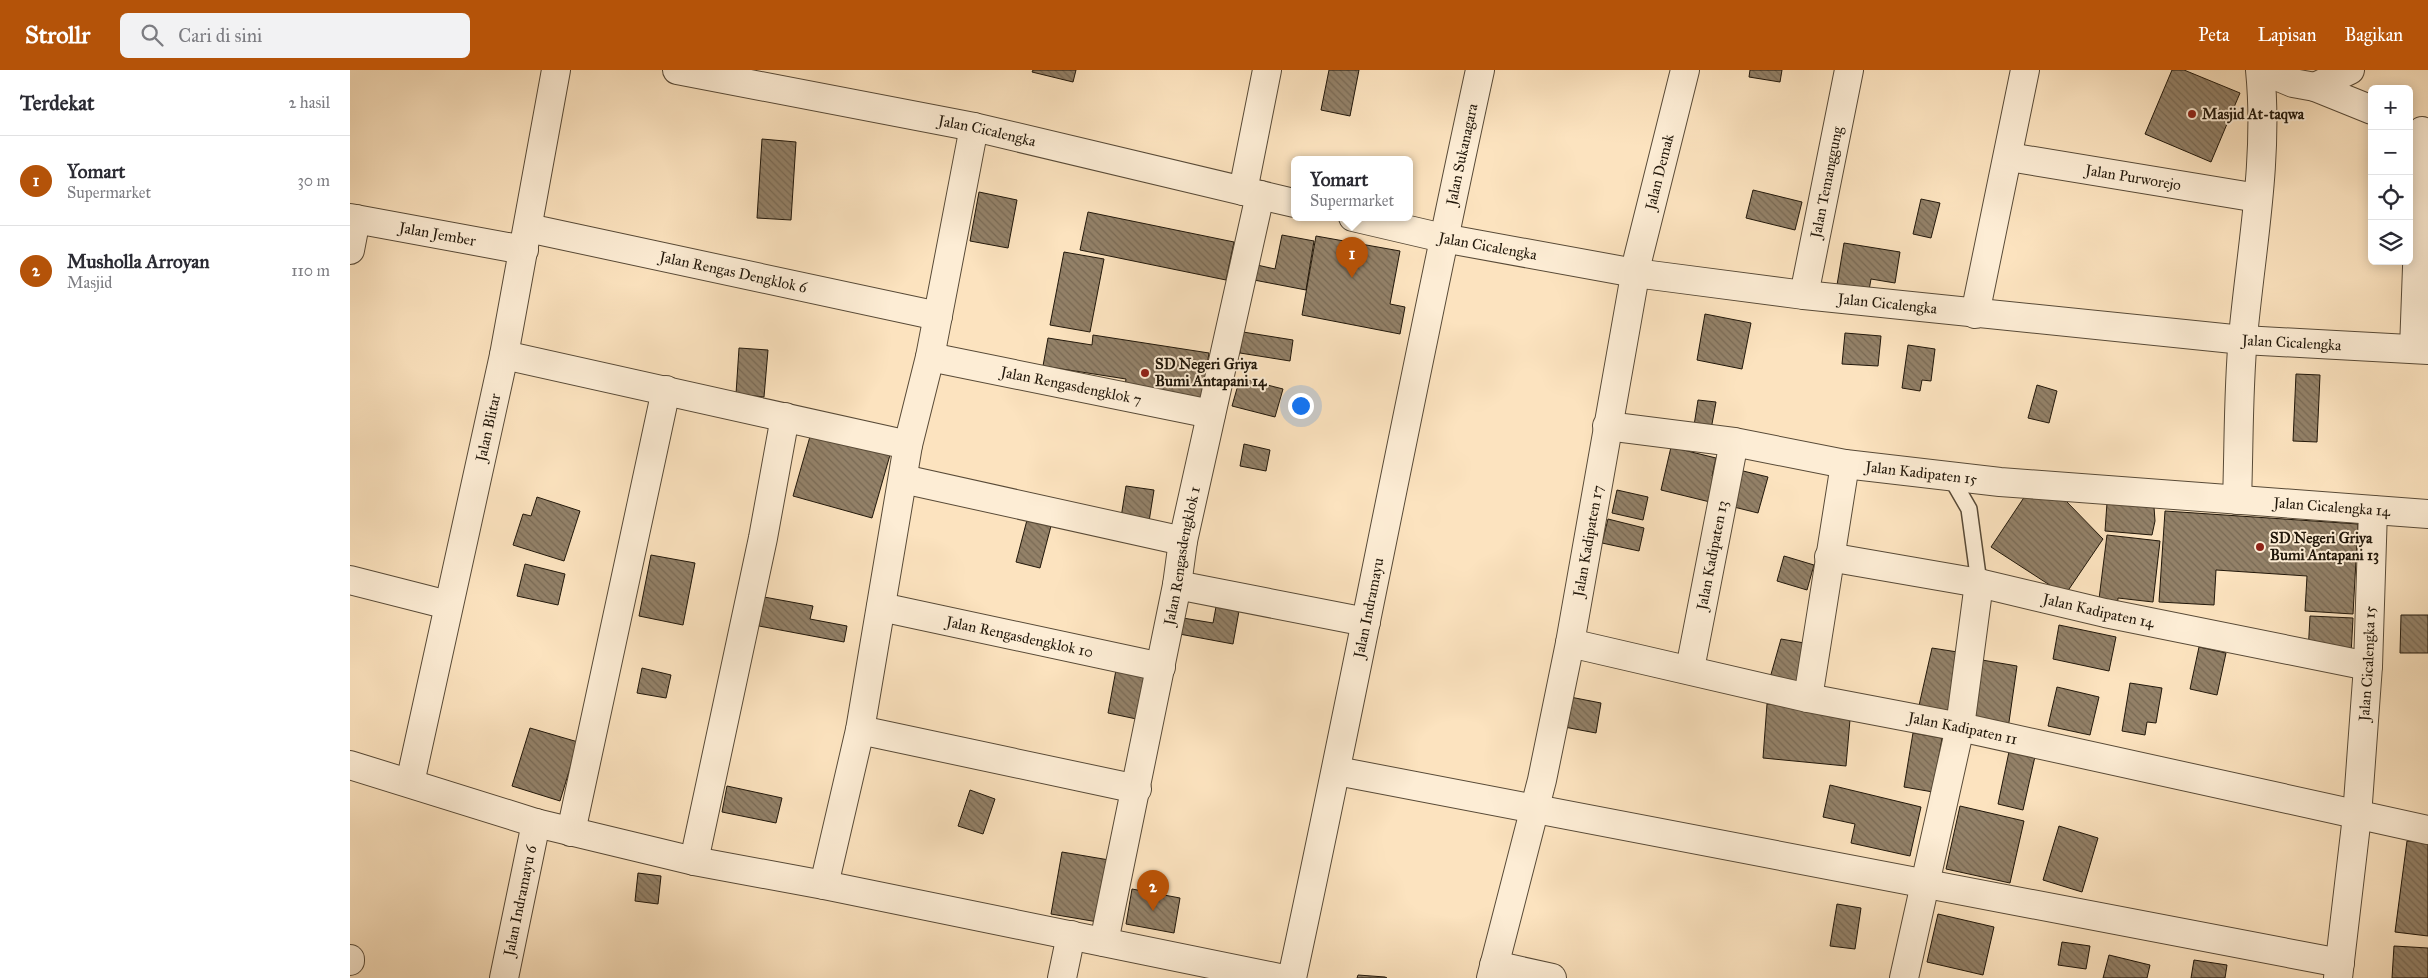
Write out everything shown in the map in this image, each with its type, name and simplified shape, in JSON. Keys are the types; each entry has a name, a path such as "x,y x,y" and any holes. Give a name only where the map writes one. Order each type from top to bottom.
{"street":[{"name":"Jalan Blitar","path":"410,783 504,354 556,70"},
{"name":"Jalan Cicalengka","path":"677,70 974,127 1291,202"},
{"name":"Jalan Rengasdengklok 1","path":"1107,931 1177,585 1183,541 1211,414 1252,193 1267,70"},
{"name":"Jalan Sukanagara","path":"1443,238 1480,70"},
{"name":"Jalan Demak","path":"1635,274 1685,70"},
{"name":"Jalan Temanggung","path":"1804,295 1849,70"},
{"path":"1975,314 2009,157 2025,70"},
{"path":"2237,500 2243,340 2258,198 2264,110 2261,70 2294,82 2315,87 2368,108"},
{"path":"2315,87 2350,70"},
{"path":"824,885 860,730 908,445 930,356 974,127"},
{"path":"2420,129 2421,349"},
{"name":"Jalan Purworejo","path":"2009,157 2258,198"},
{"name":"Jalan Jember","path":"353,218 526,239"},
{"path":"350,250 353,218"},
{"name":"Jalan Cicalengka","path":"1369,221 1443,238 1635,274 1804,295 2243,340 2421,349"},
{"name":"Jalan Indramayu","path":"1292,978 1337,770 1443,238"},
{"name":"Jalan Rengas Dengklok 6","path":"526,239 938,316"},
{"name":"Jalan Kadipaten 17","path":"1493,971 1535,808 1570,643 1635,274"},
{"path":"504,354 908,445"},
{"name":"Jalan Rengasdengklok 7","path":"930,356 1211,414"},
{"path":"570,832 666,390"},
{"path":"694,861 762,538 785,417"},
{"name":"Jalan Kadipaten 15","path":"1607,426 1734,442 1846,464 1950,476 2237,500"},
{"name":"Jalan Kadipaten 13","path":"1690,669 1734,442"},
{"path":"1808,698 1829,557 1846,464"},
{"path":"903,479 1183,541"},
{"name":"Jalan Cicalengka 14","path":"2237,500 2428,514"},
{"name":"Jalan Cicalengka 15","path":"2339,971 2357,816 2368,666 2373,510"},
{"name":"Jalan Kadipaten 14","path":"1829,557 1979,583 2105,613 2368,666"},
{"path":"350,580 448,605"},
{"path":"1904,978 1960,727 1979,583"},
{"path":"1177,585 1366,622"},
{"name":"Jalan Rengasdengklok 10","path":"881,607 1160,667"},
{"name":"Jalan Kadipaten 11","path":"1570,643 1690,669 1808,698 1960,727 2357,816 2428,830"},
{"path":"860,730 1137,789"},
{"path":"350,765 536,823 694,861 824,885 1070,935 1107,931 1279,978"},
{"path":"1337,770 1924,884 2339,971"},
{"name":"Jalan Indramayu 6","path":"504,978 536,823"},
{"path":"1062,978 1070,935"},
{"path":"1493,971 1552,978"}],"lane":[{"path":"1950,476 1968,509 1979,583"}],"building":[{"path":"1033,70 1076,70 1073,82 1032,72"},
{"path":"1329,70 1359,70 1350,116 1321,110"},
{"path":"1750,70 1782,70 1780,82 1749,77"},
{"name":"Masjid At-taqwa","path":"2172,70 2184,70 2240,93 2211,162 2145,134"},
{"path":"762,139 796,142 791,220 757,218"},
{"path":"1753,190 1802,202 1795,230 1746,218"},
{"path":"979,192 1017,200 1008,248 970,241"},
{"path":"1921,199 1940,203 1931,238 1913,234"},
{"path":"1088,212 1234,242 1226,280 1080,250"},
{"path":"1282,235 1314,241 1306,290 1254,280 1257,265 1275,269"},
{"path":"1316,236 1400,251 1390,304 1405,307 1400,334 1302,315"},
{"path":"1844,243 1900,252 1895,283 1871,279 1868,296 1836,291"},
{"path":"1064,252 1104,259 1090,332 1050,325"},
{"path":"1705,314 1751,323 1742,369 1697,360"},
{"path":"1243,332 1293,340 1290,361 1240,353"},
{"path":"1845,333 1881,336 1878,366 1842,364"},
{"name":"SD Negeri Griya Bumi Antapani 14","path":"1093,335 1209,353 1201,404 1124,392 1126,379 1043,366 1048,338 1092,345"},
{"path":"1908,345 1935,349 1931,381 1922,380 1920,391 1902,388"},
{"path":"739,348 768,350 764,397 736,394"},
{"path":"2296,374 2320,375 2317,442 2293,441"},
{"path":"1240,378 1283,389 1275,417 1232,406"},
{"path":"2037,385 2057,391 2049,423 2028,418"},
{"path":"1698,400 1716,402 1710,435 1693,432"},
{"path":"811,433 890,455 872,518 793,496"},
{"path":"1244,444 1270,450 1266,471 1240,466"},
{"path":"1671,447 1716,458 1712,476 1716,477 1710,502 1661,490"},
{"path":"1739,470 1768,477 1758,513 1730,506"},
{"path":"1126,486 1154,490 1148,528 1120,524"},
{"path":"1617,490 1648,497 1643,520 1612,513"},
{"path":"2029,490 2066,501 2103,539 2065,595 1991,547"},
{"path":"537,497 580,511 564,561 513,545 523,514 531,516"},
{"path":"2107,503 2154,507 2155,521 2152,535 2105,531"},
{"name":"SD Negeri Griya Bumi Antapani 13","path":"2165,511 2358,524 2353,614 2305,611 2307,576 2216,570 2214,605 2159,602"},
{"path":"1608,519 1644,528 1639,551 1602,543"},
{"path":"1027,520 1051,526 1040,568 1016,562"},
{"path":"2107,535 2160,541 2153,602 2118,598 2117,610 2098,607"},
{"path":"651,555 695,563 683,625 639,616"},
{"path":"1784,556 1814,565 1807,590 1777,581"},
{"path":"525,564 565,574 558,605 517,596"},
{"path":"1218,596 1241,600 1233,644 1174,633 1177,617 1213,623"},
{"path":"764,597 813,606 810,619 847,626 844,642 759,626"},
{"path":"2401,615 2428,615 2428,653 2400,653"},
{"path":"2310,616 2353,618 2351,655 2308,653"},
{"path":"2059,625 2116,637 2109,671 2053,659"},
{"path":"1781,639 1810,644 1800,692 1768,685"},
{"path":"2199,647 2226,653 2217,695 2190,689"},
{"path":"1932,648 1964,653 1954,716 1918,710"},
{"path":"1982,660 2017,666 2008,729 1972,723"},
{"path":"642,668 671,675 666,698 637,693"},
{"path":"1116,670 1154,677 1146,721 1108,713"},
{"path":"2130,683 2162,688 2156,723 2147,722 2145,735 2122,731"},
{"path":"2057,687 2099,697 2090,735 2048,726"},
{"path":"1565,696 1601,703 1596,733 1559,726"},
{"path":"1767,704 1851,708 1846,766 1763,758"},
{"path":"530,728 578,742 560,801 512,786"},
{"path":"1913,733 1942,738 1933,792 1904,787"},
{"path":"2010,747 2036,752 2023,810 1998,804"},
{"path":"1830,785 1921,807 1910,856 1851,843 1855,824 1823,817"},
{"path":"727,786 782,798 776,823 722,812"},
{"path":"970,790 995,799 983,834 958,826"},
{"path":"1960,806 2024,821 2010,883 1946,869"},
{"path":"2059,826 2098,838 2082,892 2043,880"},
{"path":"2407,841 2428,843 2428,936 2395,932"},
{"path":"1062,852 1115,861 1104,923 1051,914"},
{"path":"638,873 661,876 658,904 635,901"},
{"path":"1132,889 1180,898 1174,933 1126,924"},
{"path":"1837,904 1861,908 1855,949 1830,946"},
{"path":"1938,914 1994,927 1983,975 1927,962"},
{"path":"2062,942 2090,946 2086,969 2058,965"},
{"path":"2394,946 2428,948 2428,978 2392,978"},
{"path":"2109,955 2150,965 2147,978 2103,978"},
{"path":"2194,960 2227,965 2225,978 2191,978"},
{"path":"1358,975 1385,977 1387,978 1357,978"}],"place":[{"name":"Masjid At-taqwa","path":"2192,114"},
{"name":"Yomart","path":"1352,278"},
{"name":"SD Negeri Griya Bumi Antapani 14","path":"1145,373"},
{"name":"SD Negeri Griya Bumi Antapani 13","path":"2260,547"},
{"name":"Musholla Arroyan","path":"1153,911"}]}
